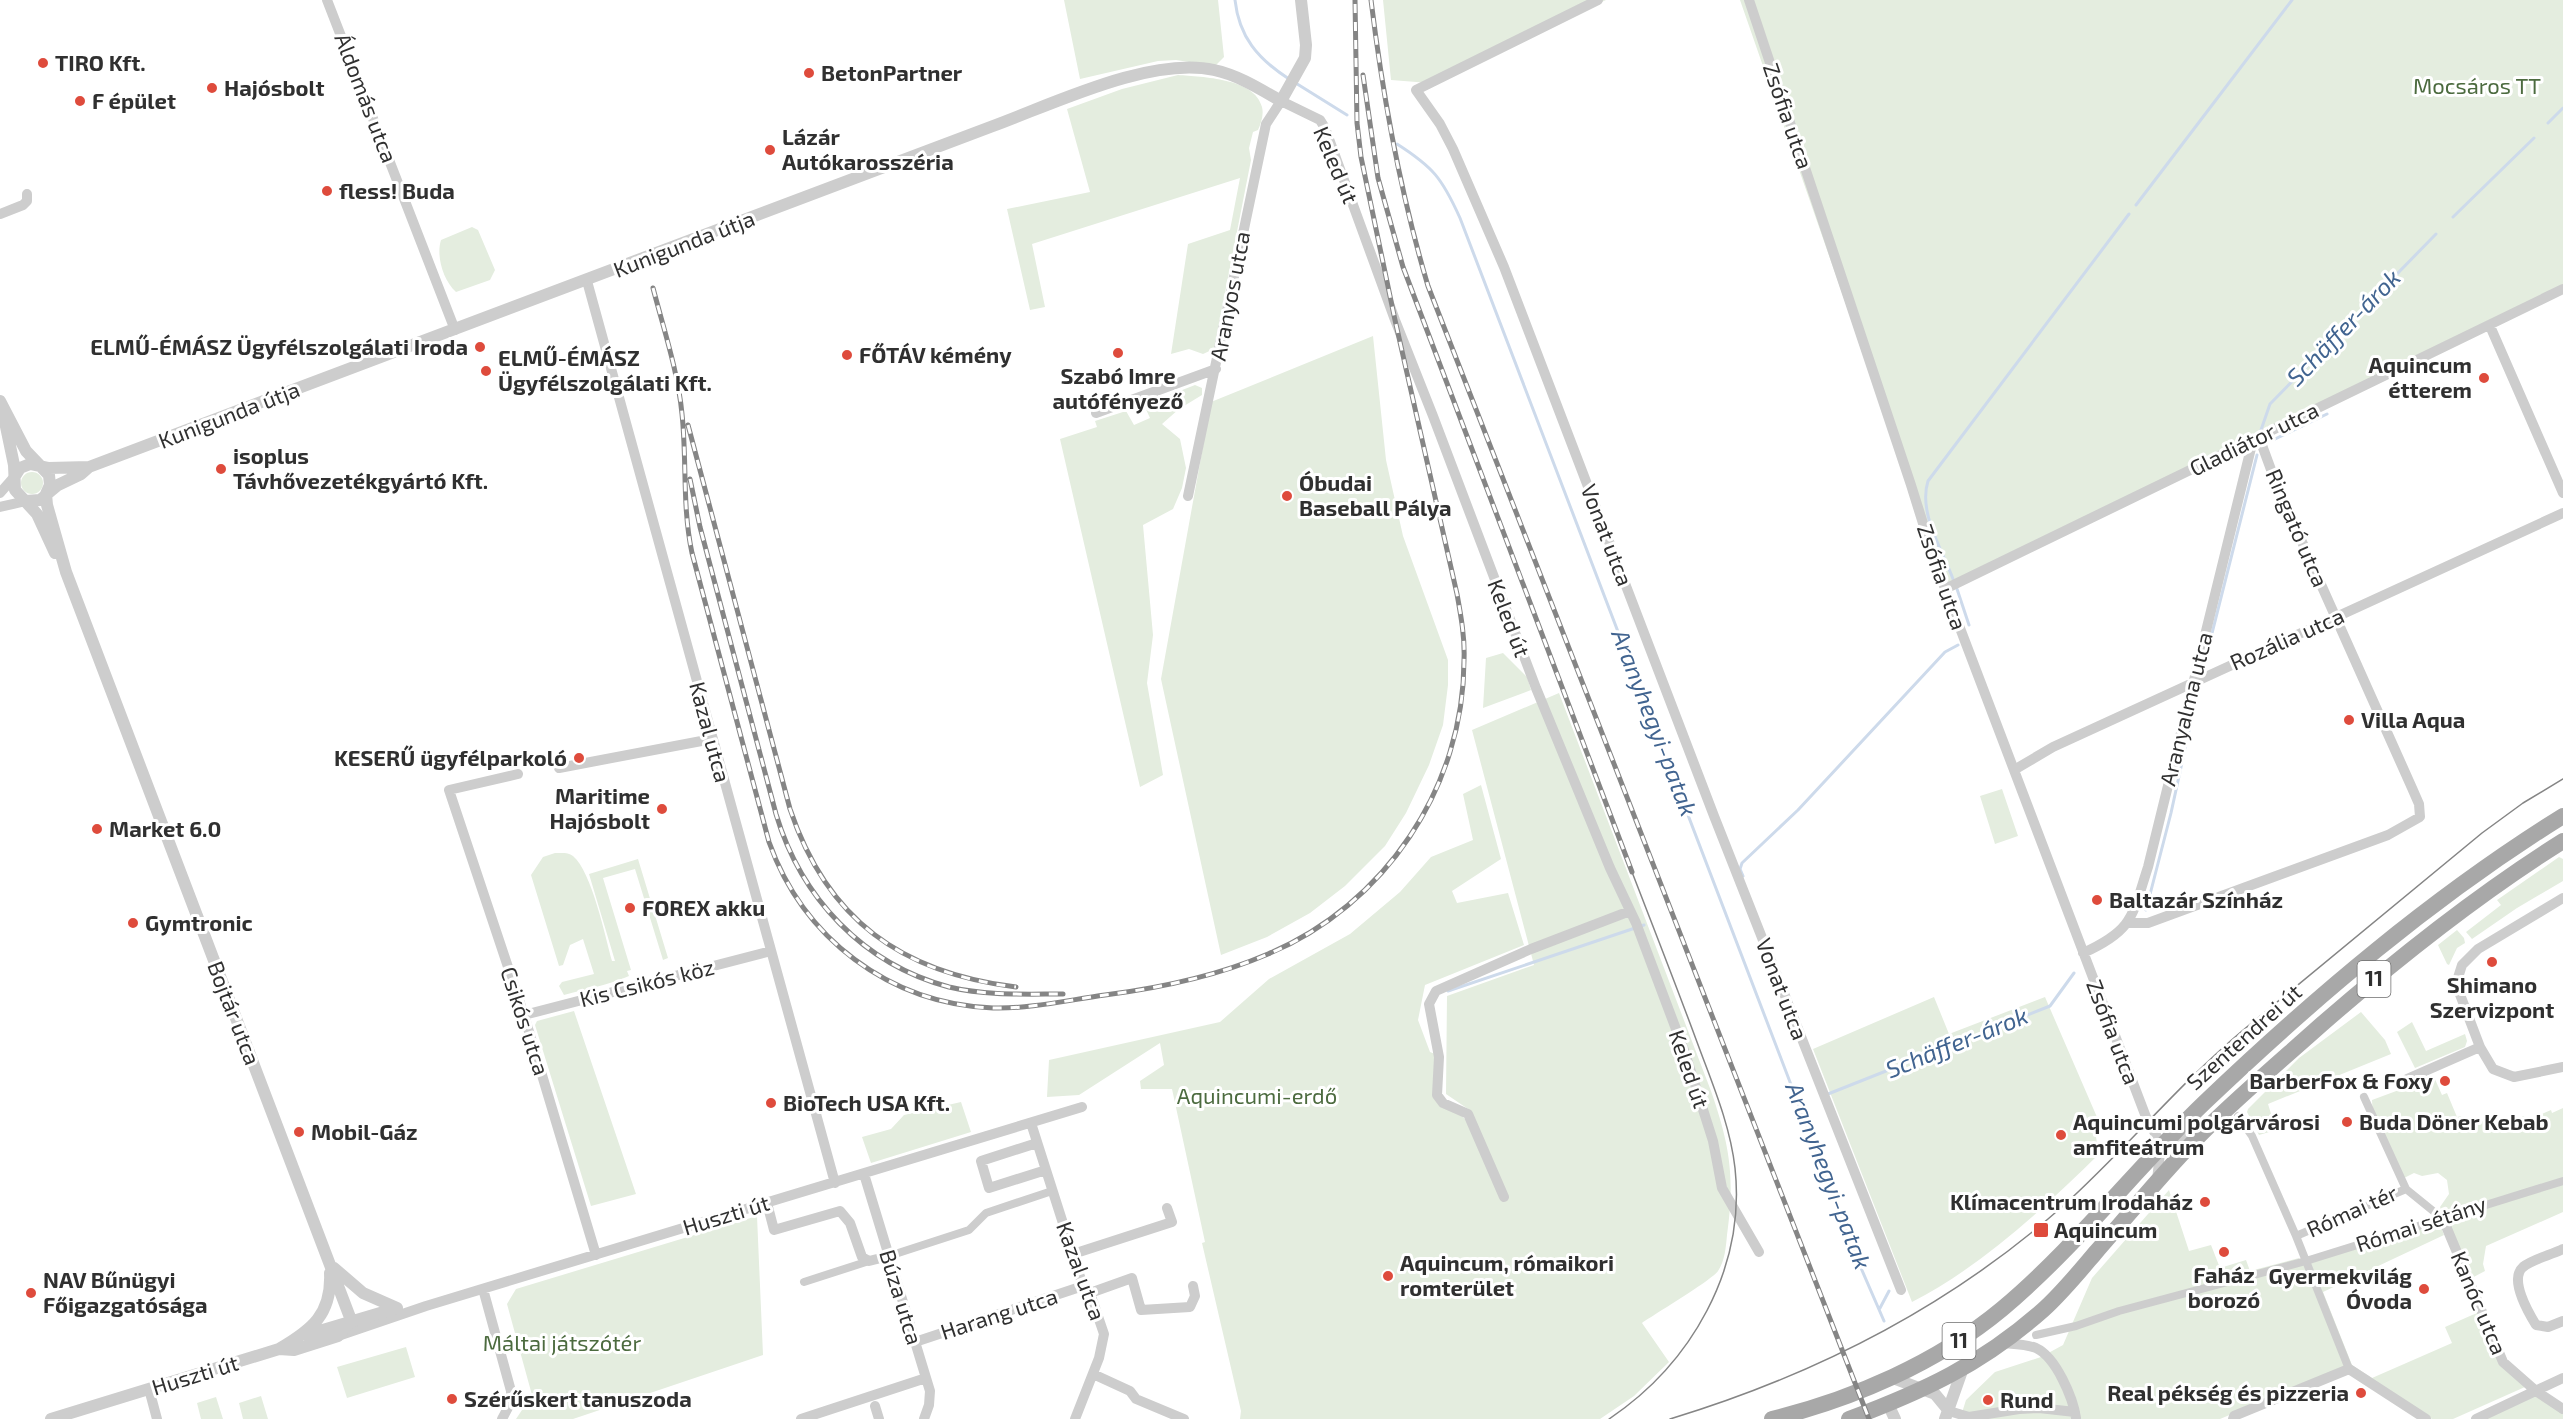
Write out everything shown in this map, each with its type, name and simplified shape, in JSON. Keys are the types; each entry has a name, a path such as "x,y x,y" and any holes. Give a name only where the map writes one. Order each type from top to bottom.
{"main road":[{"name":"Szentendrei út","path":"1772,1419 1826,1404 1890,1377 1954,1344 2000,1310 2043,1272 2161,1144 2264,1046 2410,924 2507,852 2563,816"},
{"name":"Szentendrei út","path":"1849,1419 1892,1412 2002,1343 2044,1309 2073,1280 2157,1181 2200,1135 2274,1066 2444,922 2563,841"}],"street":[{"name":"Áldomás utca","path":"327,0 455,330"},
{"path":"1284,95 1300,69 1306,50 1301,0"},
{"name":"Vonat utca","path":"1598,0 1416,90 1447,137 1504,267 1722,836 1901,1290"},
{"name":"Zsófia utca","path":"1749,0 1945,589 2146,1117 2161,1144"},
{"name":"Kunigunda útja","path":"0,494 20,468 26,465 56,469 89,467 1028,113 1136,75 1183,67 1207,69 1284,95"},
{"name":"Aranyos utca","path":"1188,496 1266,124 1284,95"},
{"name":"Keled út","path":"1284,95 1320,120 1325,128 1395,320 1434,416 1540,698 1638,927 1700,1094 1713,1141 1722,1188 1759,1252"},
{"path":"0,214 23,205 27,201 27,194"},
{"name":"Kazal utca","path":"587,281 835,1183"},
{"name":"Gladiátor utca","path":"1945,589 2563,289"},
{"path":"2490,326 2563,493"},
{"path":"1096,413 1216,369"},
{"path":"2,406 26,451 46,471 50,479 46,494"},
{"path":"2,406 3,423 12,454 15,490 26,501"},
{"name":"Ringató utca","path":"2128,923 2148,923 2388,834 2420,817 2419,804 2256,438"},
{"name":"Aranyalma utca","path":"2083,953 2115,938 2128,923 2148,867 2191,683 2256,438"},
{"name":"Kunigunda útja","path":"0,507 38,500 58,484 81,474 89,467"},
{"name":"Bojtár utca","path":"46,494 66,572"},
{"name":"Bojtár utca","path":"26,501 41,521 66,572 351,1320"},
{"name":"Rozália utca","path":"2014,770 2053,747 2563,513"},
{"path":"559,768 712,740"},
{"name":"Csikós utca","path":"518,774 448,790 524,1015 596,1255"},
{"path":"2563,898 2478,949 2462,965 2456,984 2480,1047 2493,1069 2514,1077 2563,1066"},
{"path":"1504,1197 1468,1114 1443,1103 1437,1095 1438,1057 1429,1005 1436,991 1531,949 1630,910"},
{"name":"Kis Csikós köz","path":"524,1015 771,951"},
{"path":"2408,1079 2480,1047"},
{"name":"Római tér","path":"2238,1116 2252,1136 2296,1236 2406,1189 2364,1097"},
{"name":"Huszti út","path":"51,1419 279,1349 294,1350 426,1306 1082,1107"},
{"name":"Kazal utca","path":"1031,1123 1073,1254 1104,1334 1093,1374 1075,1419"},
{"path":"2157,1181 2161,1144 2200,1135"},
{"path":"1037,1143 981,1161 990,1188 1046,1170"},
{"name":"Búza utca","path":"864,1174 926,1378 930,1395 924,1419"},
{"name":"Római sétány","path":"2036,1335 2076,1326 2119,1311 2306,1261 2563,1180"},
{"name":"Kanóc utca","path":"2406,1189 2443,1219 2503,1362 2563,1409"},
{"path":"804,1282 969,1230 986,1213 1052,1191"},
{"path":"767,1203 774,1230 835,1211 844,1214 850,1222 862,1257 869,1261"},
{"path":"1073,1254 1172,1222 1167,1208"},
{"path":"2296,1236 2349,1369 2426,1419"},
{"path":"2563,1249 2524,1266 2519,1272 2517,1282 2536,1325 2548,1327 2563,1320"},
{"path":"329,1263 343,1278 363,1293 396,1308"},
{"path":"302,1336 328,1304 329,1263"},
{"name":"Harang utca","path":"915,1342 1132,1278 1141,1310 1190,1307 1195,1296 1193,1286"},
{"path":"483,1289 511,1391 511,1402 502,1419"},
{"path":"279,1349 302,1336 351,1320 396,1308 426,1306"},
{"path":"351,1320 371,1325"},
{"path":"338,1335 351,1320"},
{"path":"1947,1415 1969,1417 2040,1408 2076,1415 2072,1397 2050,1360 2038,1349 2002,1343"},
{"path":"1947,1415 1964,1368"},
{"path":"2233,1419 2234,1416 2349,1369"},
{"path":"1093,1374 1130,1391 1136,1399 1184,1419"},
{"path":"1890,1377 1926,1389 1942,1400 1947,1415"},
{"path":"801,1419 926,1378"},
{"path":"2476,1419 2563,1378"},
{"path":"149,1389 157,1419"},
{"path":"875,1406 879,1419"}],"green space":[{"path":"1064,0 1218,0 1224,57 1215,66 1176,60 1158,61 1080,79"},
{"path":"1383,0 1606,0 1429,83 1391,80"},
{"name":"Mocsáros TT","path":"1740,0 2563,0 2563,289 1945,589"},
{"path":"1178,75 1213,78 1239,85 1257,97 1263,110 1260,125 1258,130 1253,132 1249,148 1251,160 1214,349 1203,354 1189,349 1171,354 1188,244 1230,230 1240,178 1032,244 1045,307 1030,310 1007,209 1090,192 1067,109 1122,89"},
{"path":"472,227 478,230 495,270 490,280 456,292 447,281 442,268 439,253 441,240"},
{"path":"1373,336 1386,460 1403,536 1448,660 1448,685 1443,725 1429,765 1406,813 1385,846 1345,886 1310,913 1267,937 1221,955 1161,679 1211,402"},
{"path":"1195,385 1202,388 1202,395 1179,409 1162,424 1180,439 1186,468 1182,488 1173,509 1143,525 1153,635 1147,683 1163,775 1140,787 1060,439 1097,427 1095,421 1126,411 1134,425 1150,418 1144,405"},
{"path":"32,472 40,475 43,483 40,491 32,494 24,491 21,483 24,475"},
{"path":"1503,653 1527,677 1531,690 1483,708 1486,658"},
{"name":"Aquincumi-erdő","path":"1559,693 1711,1091 1723,1129 1727,1145 1731,1196 1724,1258 1714,1275 1642,1323 1669,1362 1634,1396 1600,1419 1240,1419 1241,1411 1202,1243 1205,1242 1172,1089 1141,1089 1140,1081 1164,1065 1160,1043 1079,1095 1047,1097 1049,1060 1220,1022 1269,979 1350,934 1400,892 1431,857 1473,840 1463,794 1481,785 1501,859 1452,891 1457,903 1508,893 1524,945 1425,985 1418,1020 1430,1052 1435,1054 1433,1089 1468,1122 1500,1199 1509,1198 1471,1111 1446,1094 1447,996 1534,965 1472,730"},
{"path":"2002,789 2018,836 1995,844 1980,796"},
{"path":"555,853 567,853 580,864 597,905 612,961 615,961 589,874 638,859 668,958 663,960 635,869 603,878 631,970 627,971 629,976 564,995 559,986 562,982 594,974 583,939 570,945 563,965 559,966 531,875 543,857"},
{"path":"2559,857 2563,859 2563,881 2517,908 2472,939 2466,932 2501,905 2497,900"},
{"path":"2457,930 2465,943 2457,948 2449,965 2438,945"},
{"path":"1934,997 1949,1034 2045,997 2103,1131 2096,1137 2099,1154 2034,1216 1963,1271 1912,1302 1813,1049"},
{"path":"574,1011 636,1194 591,1206 535,1025 537,1021"},
{"path":"2361,1012 2385,1040 2391,1054 2268,1104 2276,1130 2259,1135 2247,1112 2248,1109 2299,1058"},
{"path":"2412,1022 2426,1051 2465,1034 2467,1041 2465,1047 2415,1068 2397,1032"},
{"path":"2434,1077 2442,1095 2447,1093 2457,1117 2461,1116 2467,1128 2483,1121 2486,1128 2498,1123 2500,1126 2524,1116 2526,1121 2551,1110 2552,1113 2563,1108 2563,1212 2486,1246 2483,1264 2485,1271 2468,1280 2440,1207 2449,1194 2447,1180 2438,1173 2422,1176 2414,1173 2402,1179 2373,1117 2372,1100"},
{"path":"961,1102 971,1132 871,1163 862,1137 891,1129 904,1115"},
{"path":"2169,1190 2189,1251 2211,1245 2220,1268 2246,1260 2250,1271 2299,1258 2301,1263 2439,1222 2444,1235 2323,1292 2352,1365 2372,1378 2452,1343 2445,1327 2479,1312 2500,1364 2525,1387 2453,1419 2432,1419 2346,1366 2220,1419 1960,1419 1966,1400 1995,1372 2041,1357 2063,1345 2092,1278"},
{"name":"Máltai játszótér","path":"757,1216 763,1355 573,1419 516,1419 532,1395 507,1304 516,1289"},
{"path":"406,1347 415,1377 347,1398 337,1367"},
{"path":"2536,1391 2563,1409 2563,1419 2476,1419"},
{"path":"261,1396 268,1419 243,1419 239,1403"},
{"path":"216,1397 223,1419 201,1419 197,1403"}],"waterway":[{"name":"Aranyhegyi-patak","path":"1235,0 1241,25 1252,46 1259,55 1289,79"},
{"path":"2136,205 2292,0"},
{"name":"Aranyhegyi-patak","path":"1294,82 1347,115"},
{"name":"Schäffer-árok","path":"2548,123 2563,108"},
{"name":"Schäffer-árok","path":"2453,217 2534,138"},
{"name":"Aranyhegyi-patak","path":"1397,144 1420,160 1442,183 1460,218 1861,1268 1884,1321"},
{"path":"1953,579 1929,518 1926,505 1928,481 2129,214"},
{"name":"Schäffer-árok","path":"2261,430 2270,404 2436,234"},
{"path":"2273,440 2327,414"},
{"name":"Schäffer-árok","path":"2203,669 2257,455"},
{"path":"1957,589 1969,625"},
{"path":"1743,876 1740,869 1742,863 1798,810 1945,652 1958,645"},
{"name":"Schäffer-árok","path":"2146,910 2171,813 2198,689"},
{"path":"1448,991 1644,925"},
{"name":"Schäffer-árok","path":"1828,1094 2050,1006 2074,973"},
{"path":"1880,1308 1889,1291"}],"tram line":[{"path":"1670,1419 1777,1381 1828,1359 1878,1334 1974,1276 2063,1206 2196,1073 2242,1031 2482,833 2523,803 2563,779"},
{"path":"1609,1419 1638,1397 1665,1371 1688,1342 1707,1311 1722,1277 1731,1242 1736,1206 1733,1152 1725,1120 1632,872"}],"railway":[{"path":"653,288 680,398 687,518 692,553 769,842 784,877 804,908 827,936 855,960 885,979 919,994 955,1004 993,1008 1035,1006 1167,985 1249,962 1310,933 1348,905 1381,873 1410,836 1433,796 1450,753 1460,707 1464,652 1457,594 1361,157 1357,123 1355,0"},
{"path":"1371,0 1394,144 1409,215 1428,286 1869,1419"},
{"path":"1363,75 1378,178 1403,267 1632,872"},
{"path":"688,425 790,809 806,848 825,882 848,910 874,934 904,954 938,969 975,980 1016,987"},
{"path":"690,479 700,527 776,814 787,845 801,873 819,900 863,944 889,962 918,976 949,987 978,992 1063,994"}],"place":[{"name":"TIRO Kft.","path":"43,63"},
{"name":"BetonPartner","path":"809,73"},
{"name":"Hajósbolt","path":"212,88"},
{"name":"F épület","path":"80,101"},
{"name":"Lázár Autókarosszéria","path":"770,150"},
{"name":"fless! Buda","path":"327,191"},
{"name":"ELMŰ-ÉMÁSZ Ügyfélszolgálati Iroda","path":"480,347"},
{"name":"Szabó Imre autófényező","path":"1118,353"},
{"name":"FŐTÁV kémény","path":"847,355"},
{"name":"ELMŰ-ÉMÁSZ Ügyfélszolgálati Kft.","path":"486,371"},
{"name":"Aquincum étterem","path":"2484,378"},
{"name":"isoplus Távhővezetékgyártó Kft.","path":"221,469"},
{"name":"Óbudai Baseball Pálya","path":"1287,496"},
{"name":"Villa Aqua","path":"2349,720"},
{"name":"KESERŰ ügyfélparkoló","path":"579,758"},
{"name":"Maritime Hajósbolt","path":"662,809"},
{"name":"Market 6.0","path":"97,829"},
{"name":"Baltazár Színház","path":"2097,900"},
{"name":"FOREX akku","path":"630,908"},
{"name":"Gymtronic","path":"133,923"},
{"name":"Shimano Szervizpont","path":"2492,962"},
{"name":"BarberFox & Foxy","path":"2445,1081"},
{"name":"BioTech USA Kft.","path":"771,1103"},
{"name":"Buda Döner Kebab","path":"2347,1122"},
{"name":"Mobil-Gáz","path":"299,1132"},
{"name":"Aquincumi polgárvárosi amfiteátrum","path":"2061,1135"},
{"name":"Klímacentrum Irodaház","path":"2205,1202"},
{"name":"Aquincum","path":"2041,1230"},
{"name":"Faház borozó","path":"2224,1252"},
{"name":"Aquincum, rómaikori romterület","path":"1388,1276"},
{"name":"Gyermekvilág Óvoda","path":"2424,1289"},
{"name":"NAV Bűnügyi Főigazgatósága","path":"31,1293"},
{"name":"Real pékség és pizzeria","path":"2361,1393"},
{"name":"Szérűskert tanuszoda","path":"452,1399"},
{"name":"Rund","path":"1988,1400"}]}
